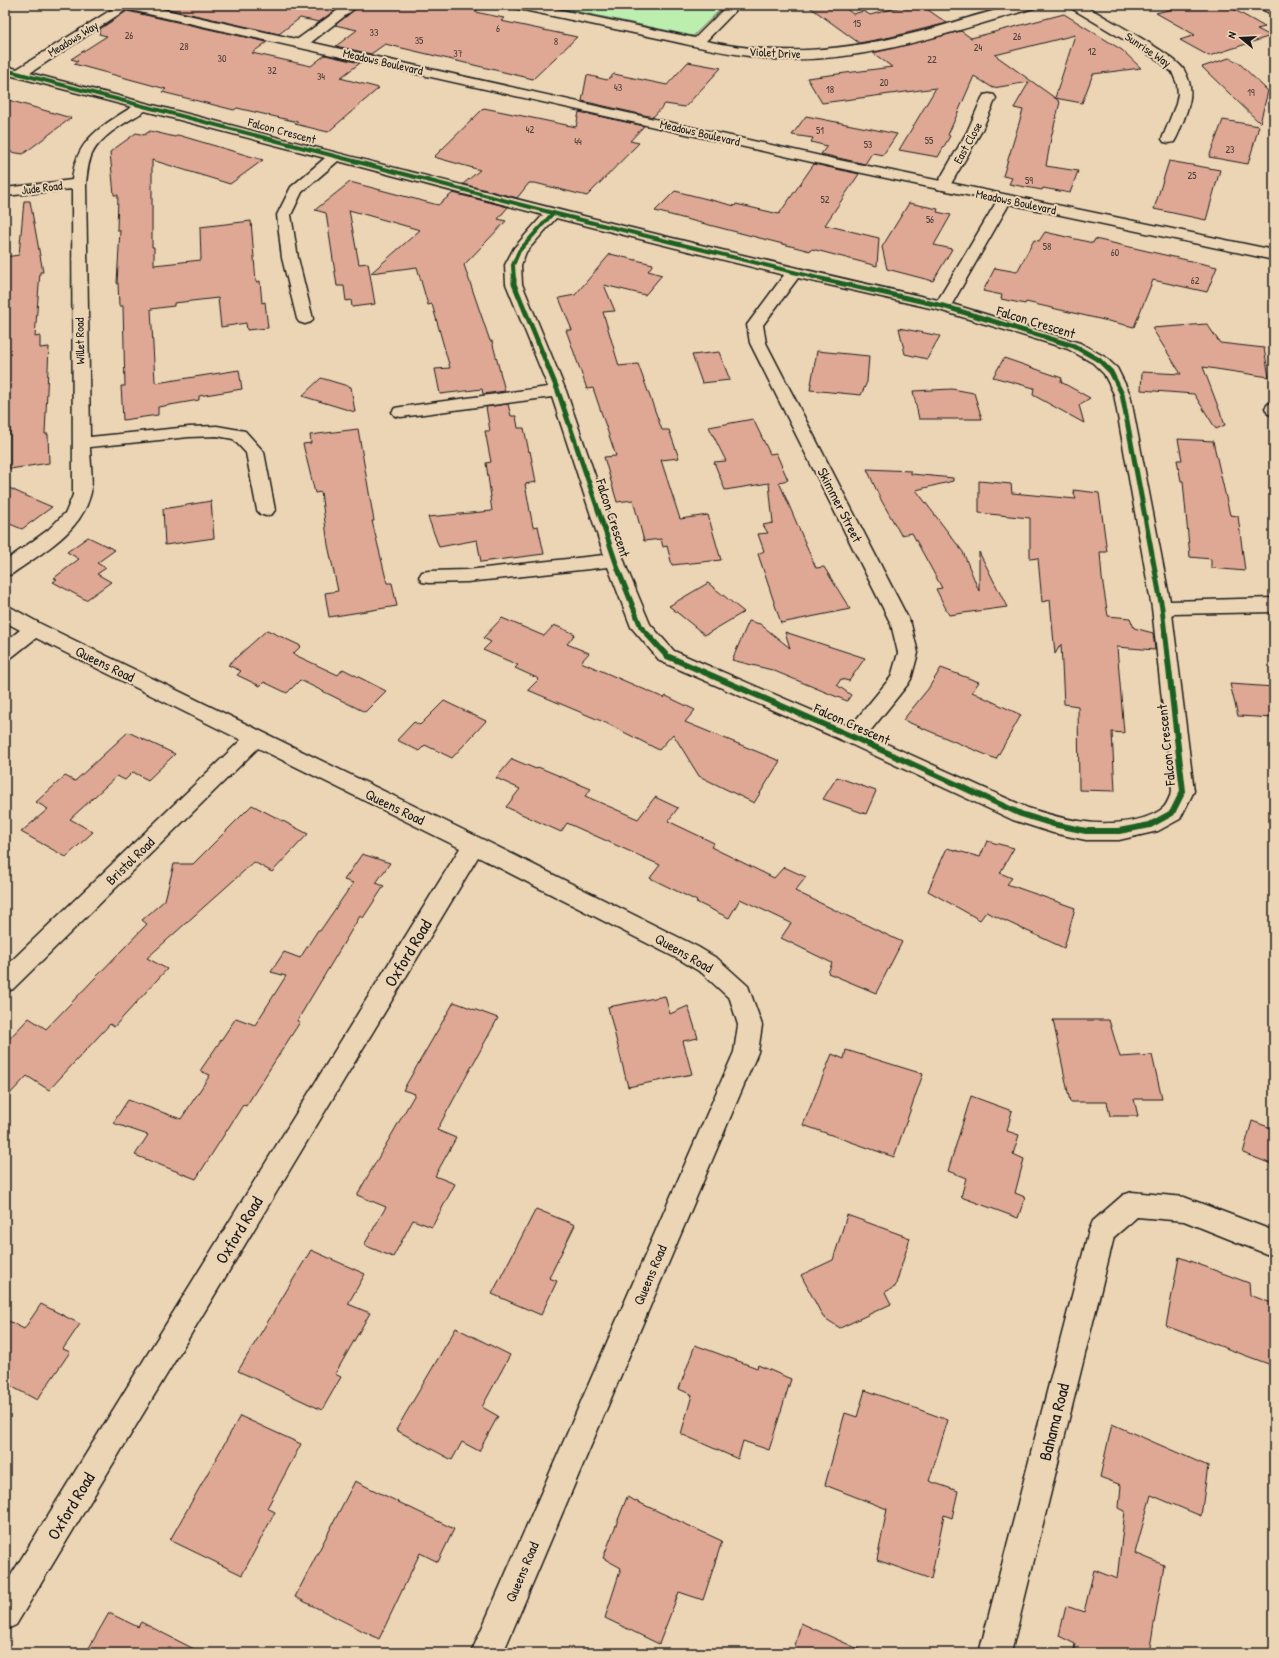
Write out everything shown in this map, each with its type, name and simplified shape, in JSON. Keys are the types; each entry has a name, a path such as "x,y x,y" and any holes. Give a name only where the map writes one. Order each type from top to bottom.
{"street":[{"name":"Meadows Boulevard","path":"126,5 1005,200 1274,255"},
{"name":"Meadows Way","path":"19,74 126,5"},
{"path":"300,44 354,5"},
{"name":"Violet Drive","path":"518,5 697,43 767,55 795,56 834,53 868,48 1030,5"},
{"path":"697,43 735,5"},
{"name":"Sunrise Way","path":"1075,5 1153,51 1178,70 1184,84 1185,94 1183,104 1169,139"},
{"path":"1262,5 1274,11"},
{"name":"Falcon Crescent","path":"5,70 553,213 794,273 943,306 1074,346 1099,360 1111,372 1122,394 1162,608 1183,791 1172,813 1150,825 1119,831 1086,831 1053,824 1021,814 853,737 667,656 641,627 614,560 558,391 514,284 513,265 519,251 553,213"},
{"name":"East Close","path":"943,186 982,118 989,98"},
{"name":"Willet Road","path":"5,570 55,534 74,514 82,495 79,184 82,161 90,145 106,130 143,106"},
{"path":"305,319 290,258 284,215 296,190 335,156"},
{"name":"Jude Road","path":"5,192 79,184"},
{"path":"943,306 1005,200"},
{"name":"Skimmer Street","path":"794,273 754,325 758,342 901,624 908,653 901,679 891,693 853,737"},
{"path":"401,412 558,391"},
{"path":"81,444 189,432 217,431 239,435 255,452 266,510"},
{"path":"429,577 467,576 614,560"},
{"path":"1162,608 1274,605"},
{"name":"Queens Road","path":"5,613 34,629 255,739 474,845 690,954 710,966 740,993 750,1025 746,1052 487,1653"},
{"path":"5,652 34,629"},
{"name":"Bristol Road","path":"5,982 255,739"},
{"name":"Oxford Road","path":"5,1614 474,845"},
{"name":"Bahama Road","path":"995,1653 1102,1230 1132,1204 1184,1209 1274,1244"}],"green space":[{"path":"547,5 725,5 693,36"}],"building":[{"path":"150,5 342,5 319,22 300,18 279,34"},
{"path":"360,5 450,5 478,10 475,12 504,18 501,21 577,37 533,79 385,44 371,54 336,46 357,30 335,25"},
{"path":"807,5 841,5 853,14 864,11 870,15 903,6 907,9 921,5 947,23 891,37 859,43"},
{"path":"1188,5 1226,5 1265,27 1257,29 1271,36 1209,56 1180,40 1195,35 1156,13"},
{"path":"127,11 267,42 252,53 311,66 325,55 360,63 340,78 379,88 328,132 295,124 298,122 237,108 234,110 162,92 166,89 74,64 78,61 71,59 107,36 99,34 100,29"},
{"path":"1064,14 1122,50 1141,68 1093,74 1082,103 1055,98 1060,102 1046,166 1078,171 1070,193 1009,184 1012,178 1003,176 1023,110 1014,108 1029,82 993,88 974,76 948,135 950,136 938,157 899,150 936,88 822,103 807,78 892,67 873,53 961,31 971,38","holes":["1075,35 1055,98 995,55"]},
{"path":"1229,58 1238,62 1268,91 1260,123 1202,67"},
{"path":"688,62 721,68 685,107 665,104 653,117 582,101 587,75 607,80 614,74 667,85"},
{"path":"5,99 71,118 23,154 5,151"},
{"path":"484,108 576,127 579,112 644,126 630,141 639,143 587,196 535,183 529,183 517,198 463,184 480,170 434,157"},
{"path":"806,116 897,134 883,155 872,153 865,164 821,154 827,146 811,142 813,138 792,135"},
{"path":"1223,120 1259,126 1248,164 1209,157"},
{"path":"150,131 175,137 178,135 263,160 230,184 152,160 152,247 154,247 154,265 201,260 200,227 251,221 256,282 260,281 262,303 265,302 268,328 247,330 246,323 221,327 218,298 174,303 174,306 151,309 156,383 239,370 242,389 199,396 199,400 158,407 158,415 123,420 121,386 125,386 123,306 119,306 117,283 120,230 117,230 118,195 114,195 110,152 136,133 144,135"},
{"path":"1169,161 1220,170 1206,220 1154,209"},
{"path":"814,164 859,174 825,225 879,238 877,266 812,249 810,251 655,211 675,191 735,206 736,204 779,214"},
{"path":"350,182 438,205 453,193 508,207 498,219 506,221 464,265 490,341 492,341 505,391 483,394 482,389 440,394 435,369 450,368 432,304 428,305 417,267 371,273 420,230 349,210 359,264 368,263 375,304 352,307 351,300 346,301 344,286 337,286 326,213 315,210"},
{"path":"24,201 30,201 43,272 40,272 35,337 40,336 40,348 49,347 45,434 48,434 49,463 10,469 10,427 8,428 8,415 5,416 5,312 8,278 5,279 5,257 19,255"},
{"path":"909,203 938,209 937,212 951,215 934,245 952,249 933,281 887,269 882,247"},
{"path":"1045,232 1093,243 1095,239 1217,267 1207,292 1153,280 1134,327 1026,302 1025,304 1001,299 1002,295 983,291 995,268 1017,272 1034,240 1039,241"},
{"path":"610,254 653,264 648,271 662,275 645,295 604,285 615,311 603,312 619,366 638,364 662,430 669,430 679,458 661,460 680,519 708,515 721,560 672,565 667,546 663,547 661,539 644,541 633,500 617,502 604,457 616,456 593,388 587,389 566,330 572,330 559,298 575,295"},
{"path":"1207,324 1220,343 1264,348 1269,377 1203,367 1225,425 1216,429 1194,394 1141,390 1142,372 1181,374 1152,328"},
{"path":"899,328 940,336 927,359 905,354"},
{"path":"817,351 869,356 867,382 861,395 810,390"},
{"path":"719,352 730,380 702,383 692,355"},
{"path":"1004,358 1062,378 1061,382 1090,398 1079,405 1084,423 1033,395 1034,388 993,377"},
{"path":"321,378 351,387 355,412 302,396"},
{"path":"952,389 974,393 982,419 919,419 913,391"},
{"path":"508,404 511,416 516,416 518,428 524,428 529,452 530,451 536,482 525,484 533,527 538,526 544,554 481,562 477,540 439,547 428,517 492,511 486,463 491,462 485,431 490,431 486,407"},
{"path":"753,419 770,454 776,453 788,480 779,482 816,568 824,567 850,609 781,623 758,554 764,551 758,534 768,533 763,525 773,523 769,483 725,490 714,462 726,461 709,427"},
{"path":"358,429 374,521 372,521 387,583 392,583 397,606 329,617 325,593 338,591 328,545 321,492 315,493 303,444 311,443 310,435"},
{"path":"1178,439 1213,441 1230,515 1238,516 1245,571 1211,568 1211,559 1190,557 1183,481 1181,481 1177,460 1182,460"},
{"path":"867,469 911,471 911,474 953,478 953,481 916,490 963,552 979,591 979,552 1007,607 949,615 936,589 942,588 912,533 901,535 880,498"},
{"path":"979,481 1011,484 1012,493 1076,499 1073,490 1099,493 1107,552 1100,552 1102,578 1108,616 1130,618 1134,628 1153,633 1155,650 1117,647 1124,733 1112,732 1115,791 1079,790 1078,706 1064,704 1061,644 1055,654 1050,600 1042,602 1038,558 1030,559 1030,518 979,513"},
{"path":"5,486 52,507 22,529 5,522"},
{"path":"211,501 214,538 165,545 163,509"},
{"path":"88,537 115,550 97,563 106,568 97,574 111,582 86,600 53,582 57,579 54,578 79,559 67,552"},
{"path":"708,583 744,612 705,635 669,606"},
{"path":"502,618 544,636 554,625 575,634 567,644 589,653 581,662 664,698 666,696 695,710 685,722 780,761 754,803 699,776 673,734 659,750 606,723 528,690 539,679 515,668 518,665 483,650 491,642 483,638"},
{"path":"749,621 760,624 790,648 785,632 865,658 849,681 841,679 837,685 851,695 847,701 772,670 732,660"},
{"path":"267,630 301,646 293,654 338,675 343,669 386,691 365,712 300,680 287,693 264,682 260,686 237,675 241,671 228,665"},
{"path":"941,668 979,682 972,692 1021,715 996,759 903,720 928,689"},
{"path":"1230,684 1274,687 1274,718 1238,716"},
{"path":"444,701 486,721 452,758 425,745 419,751 397,740 414,722 420,725"},
{"path":"128,732 175,754 148,780 133,772 125,780 117,776 70,819 93,832 66,857 21,832 48,809 36,802 65,776 75,781"},
{"path":"512,759 536,769 538,767 591,789 585,796 638,819 655,797 678,808 668,821 714,843 711,847 774,878 784,867 806,877 795,891 902,942 876,993 828,973 832,963 781,938 791,923 740,899 729,918 650,878 660,865 567,823 561,832 506,807 520,789 496,778"},
{"path":"837,777 876,791 866,814 823,799"},
{"path":"252,805 308,834 272,872 254,862 147,958 167,969 114,1027 110,1024 49,1090 27,1076 5,1099 5,1043 29,1018 46,1029 147,924 142,920 165,900 174,864 193,864"},
{"path":"987,841 1014,848 1000,873 1012,878 1007,884 1075,908 1064,948 986,912 980,920 928,891 947,848 980,857"},
{"path":"362,854 390,863 376,883 384,886 363,918 360,916 297,1021 300,1022 246,1106 243,1105 196,1179 135,1155 148,1135 113,1123 128,1100 181,1119 210,1075 200,1071 236,1018 255,1025 286,976 271,972 284,952 300,958 318,930 320,931 353,883 344,880"},
{"path":"665,996 670,1014 688,1006 698,1038 683,1041 692,1074 628,1087 608,1007"},
{"path":"454,1002 498,1018 437,1130 456,1138 435,1176 455,1184 432,1227 413,1220 393,1257 364,1245 386,1207 357,1195 415,1094 403,1090"},
{"path":"1053,1020 1109,1020 1120,1057 1152,1055 1162,1099 1134,1099 1138,1116 1110,1116 1107,1102 1070,1102"},
{"path":"846,1050 923,1074 894,1157 803,1125 832,1054 844,1059"},
{"path":"971,1096 1012,1111 1007,1131 1019,1135 1013,1154 1024,1159 1015,1193 1025,1197 1018,1218 961,1197 966,1178 948,1171"},
{"path":"1252,1121 1274,1129 1274,1165 1243,1153"},
{"path":"536,1209 575,1225 549,1278 557,1281 541,1315 492,1294"},
{"path":"847,1215 910,1238 895,1287 885,1292 891,1304 840,1328 823,1317 801,1275 833,1260"},
{"path":"311,1250 365,1274 348,1304 370,1313 335,1374 341,1377 322,1410 238,1371"},
{"path":"1179,1257 1249,1283 1250,1295 1274,1304 1274,1366 1166,1326"},
{"path":"41,1304 80,1324 63,1349 70,1352 37,1400 5,1383 5,1319 24,1329"},
{"path":"456,1328 510,1355 482,1407 498,1416 479,1451 462,1442 452,1460 396,1430"},
{"path":"695,1345 757,1368 758,1365 791,1379 769,1450 743,1441 738,1459 681,1434 692,1395 679,1389"},
{"path":"865,1390 948,1420 929,1481 958,1491 952,1518 944,1515 931,1579 877,1560 887,1509 825,1485 845,1413 857,1417"},
{"path":"240,1416 301,1444 267,1508 275,1512 242,1575 170,1540"},
{"path":"1112,1424 1208,1466 1201,1516 1151,1495 1135,1553 1164,1565 1149,1653 1073,1653 1075,1644 1059,1636 1066,1606 1084,1612 1094,1570 1117,1579 1125,1511 1119,1508 1121,1485 1100,1477"},
{"path":"355,1481 454,1529 438,1562 420,1553 379,1639 295,1597"},
{"path":"627,1497 722,1541 703,1600 679,1592 659,1644 605,1618 621,1568 603,1558"},
{"path":"109,1613 138,1627 141,1622 202,1653 86,1653"},
{"path":"801,1623 867,1653 793,1653"}],"cycle path":[{"path":"5,70 553,213 794,273 943,306 1074,346 1099,360 1111,372 1122,394 1162,608 1183,791 1172,813 1150,825 1119,831 1086,831 1053,824 1021,814 853,737 667,656 641,627 618,569 558,391 514,284 513,265 519,251 553,213"}]}
